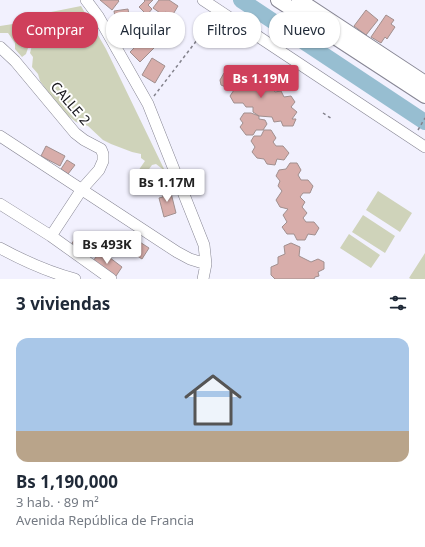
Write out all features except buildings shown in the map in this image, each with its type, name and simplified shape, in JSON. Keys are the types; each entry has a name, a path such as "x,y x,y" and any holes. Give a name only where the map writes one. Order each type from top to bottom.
{"main road":[{"path":"278,0 424,89"},
{"path":"299,0 424,89"}],"street":[{"path":"86,0 98,16 148,104 204,245 206,264 203,279"},
{"path":"203,0 425,147"},
{"name":"CALLE 2","path":"0,47 15,61 75,133 84,140 102,149 103,161 99,170 82,189 51,236"},
{"path":"0,136 177,252 190,260 206,264"},
{"path":"0,204 51,236 111,279"},
{"path":"0,248 29,264 75,279"}],"path":[{"path":"148,104 219,11"},
{"path":"323,113 332,119"},
{"path":"417,132 425,118"}],"green space":[{"path":"81,6 84,12 51,12"},
{"path":"12,24 12,39 8,33 0,33 0,26"},
{"path":"98,35 165,171 156,164 152,165 142,179 139,176 138,171 145,161 141,158 141,154 132,152 103,140 88,126 76,122 62,111 40,81 38,74 32,67 33,57 30,53 31,48 98,48"},
{"path":"28,48 26,54 22,57 15,49"},
{"path":"378,191 412,213 400,232 366,210"},
{"path":"363,215 395,236 385,253 352,232"},
{"path":"349,234 380,255 371,268 340,248"},
{"path":"425,253 425,279 409,278"}],"waterway":[{"path":"241,0 425,122"}]}
